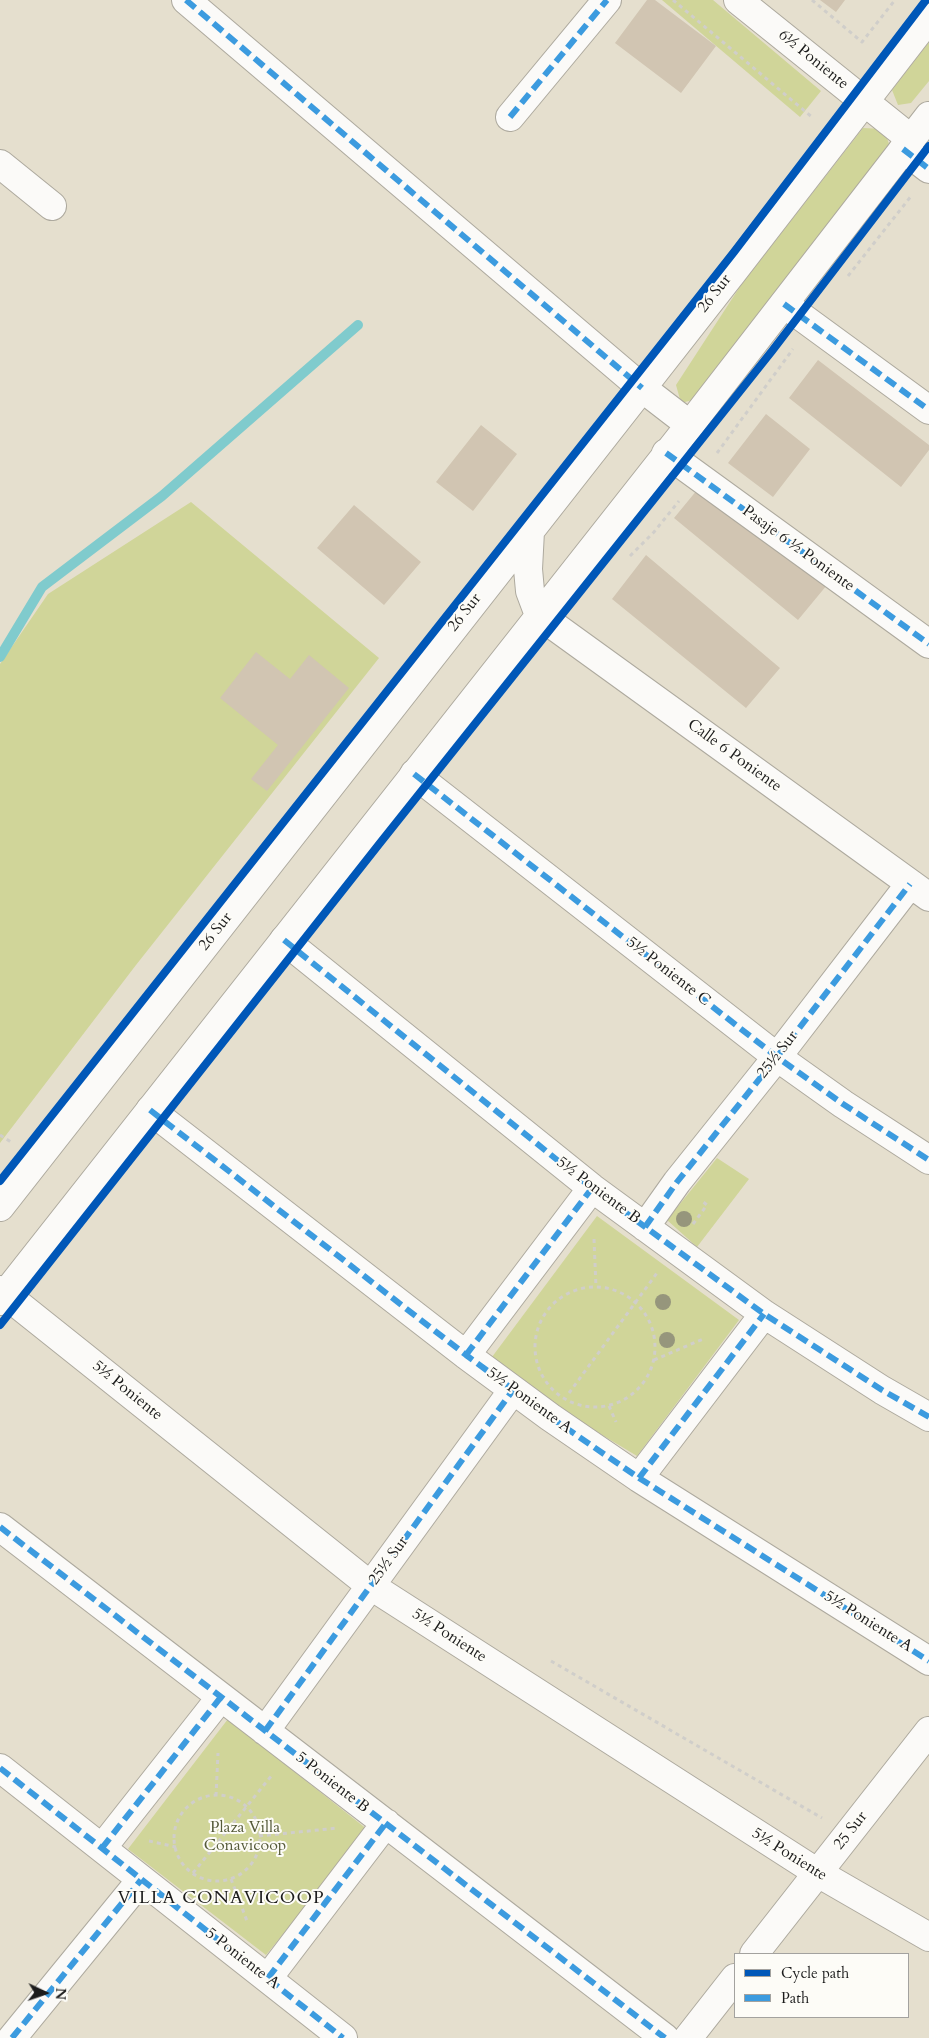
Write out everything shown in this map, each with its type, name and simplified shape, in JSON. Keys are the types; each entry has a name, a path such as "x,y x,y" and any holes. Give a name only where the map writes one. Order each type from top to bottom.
{"street":[{"path":"186,0 642,388 690,425"},
{"path":"510,118 607,0"},
{"name":"6½ Poniente","path":"738,0 863,101 907,144 929,169"},
{"name":"26 Sur","path":"0,1207 642,388 929,18"},
{"path":"2,1295 690,425 929,116"},
{"path":"0,164 52,206"},
{"path":"784,304 929,410"},
{"name":"Pasaje 6 ½ Poniente","path":"666,454 929,644"},
{"path":"530,531 528,569 530,591 539,615"},
{"name":"Calle 6 Poniente","path":"539,615 920,890"},
{"name":"5½ Poniente C","path":"414,774 777,1057 843,1104 929,1160"},
{"name":"25½ Sur","path":"645,1227 677,1182 777,1057 920,890"},
{"name":"5½ Poniente B","path":"284,940 592,1188 764,1314 929,1418"},
{"name":"5½ Poniente A","path":"150,1110 513,1390 557,1408 638,1478 929,1661"},
{"path":"466,1355 592,1188"},
{"name":"5½ Poniente","path":"2,1295 371,1586 818,1873 929,1937"},
{"path":"638,1478 764,1314"},
{"name":"25½ Sur","path":"265,1731 513,1390"},
{"name":"5 Poniente B","path":"0,1527 665,2038"},
{"path":"102,1848 221,1697"},
{"name":"25 Sur","path":"755,1953 929,1731"},
{"name":"5 Poniente A","path":"0,1768 343,2038"},
{"path":"268,1978 386,1824"},
{"path":"12,2038 141,1880"},
{"path":"688,2038 734,1979"}],"path":[{"path":"673,0 816,121"},
{"path":"812,0 862,42 895,0"},
{"path":"557,1408 675,1249"},
{"path":"585,1288 611,1289 635,1302 648,1318 654,1337 654,1357 651,1370 645,1382 630,1396 609,1406 557,1408 536,1360 535,1345 537,1334 545,1314 560,1298 585,1288"},
{"path":"168,1901 193,1873 291,1751"},
{"path":"216,1796 237,1800 247,1807 254,1818 259,1836 256,1856 249,1867 239,1875 227,1880 214,1881 201,1878 181,1862 174,1840 176,1829 186,1809 205,1797 216,1796"},
{"path":"259,1836 386,1824"}],"green space":[{"path":"662,0 713,0 821,91 800,117"},
{"path":"929,42 929,81 911,103 898,105 892,90"},
{"path":"863,128 884,129 890,147 697,399 681,403 676,385 741,285"},
{"path":"191,502 379,658 136,965 0,1143 0,664 48,594"},
{"path":"717,1158 749,1179 697,1247 667,1220"},
{"path":"597,1216 739,1320 637,1456 554,1406 489,1361"},
{"name":"Plaza Villa Conavicoop","path":"228,1719 368,1830 266,1955 128,1849"}],"building":[{"path":"647,0 655,0 716,46 681,93 615,43"},
{"path":"820,0 845,0 836,12"},
{"path":"818,360 929,445 929,450 901,487 789,398"},
{"path":"766,414 810,449 773,497 728,463"},
{"path":"481,425 517,454 473,511 436,482"},
{"path":"702,484 827,585 798,620 674,518"},
{"path":"354,505 421,562 384,605 317,548"},
{"path":"646,555 780,668 746,708 612,599"},
{"path":"256,652 290,679 309,655 349,688 267,791 251,779 278,745 220,698"}],"waterway":[{"path":"0,657 42,587 162,496 358,325"}],"marked path":[{"path":"186,0 642,388"},
{"path":"510,117 607,0"},
{"path":"903,149 929,169"},
{"path":"784,304 929,410"},
{"path":"666,453 929,644"},
{"path":"414,774 777,1057 843,1104 929,1160"},
{"path":"645,1227 677,1182 777,1057 910,884"},
{"path":"284,940 592,1188 764,1314 882,1390 929,1417"},
{"path":"150,1110 466,1355 550,1417 639,1478 929,1661"},
{"path":"466,1355 592,1188"},
{"path":"639,1478 764,1314"},
{"path":"265,1731 513,1390"},
{"path":"0,1527 665,2038"},
{"path":"102,1848 221,1697"},
{"path":"0,1768 343,2038"},
{"path":"268,1978 386,1823"},
{"path":"12,2038 141,1880"}],"cycle path":[{"path":"0,1181 734,252 926,0"},
{"path":"0,1325 380,843 772,351 929,146"}],"district":[{"name":"VILLA CONAVICOOP","path":"221,1899"}]}
